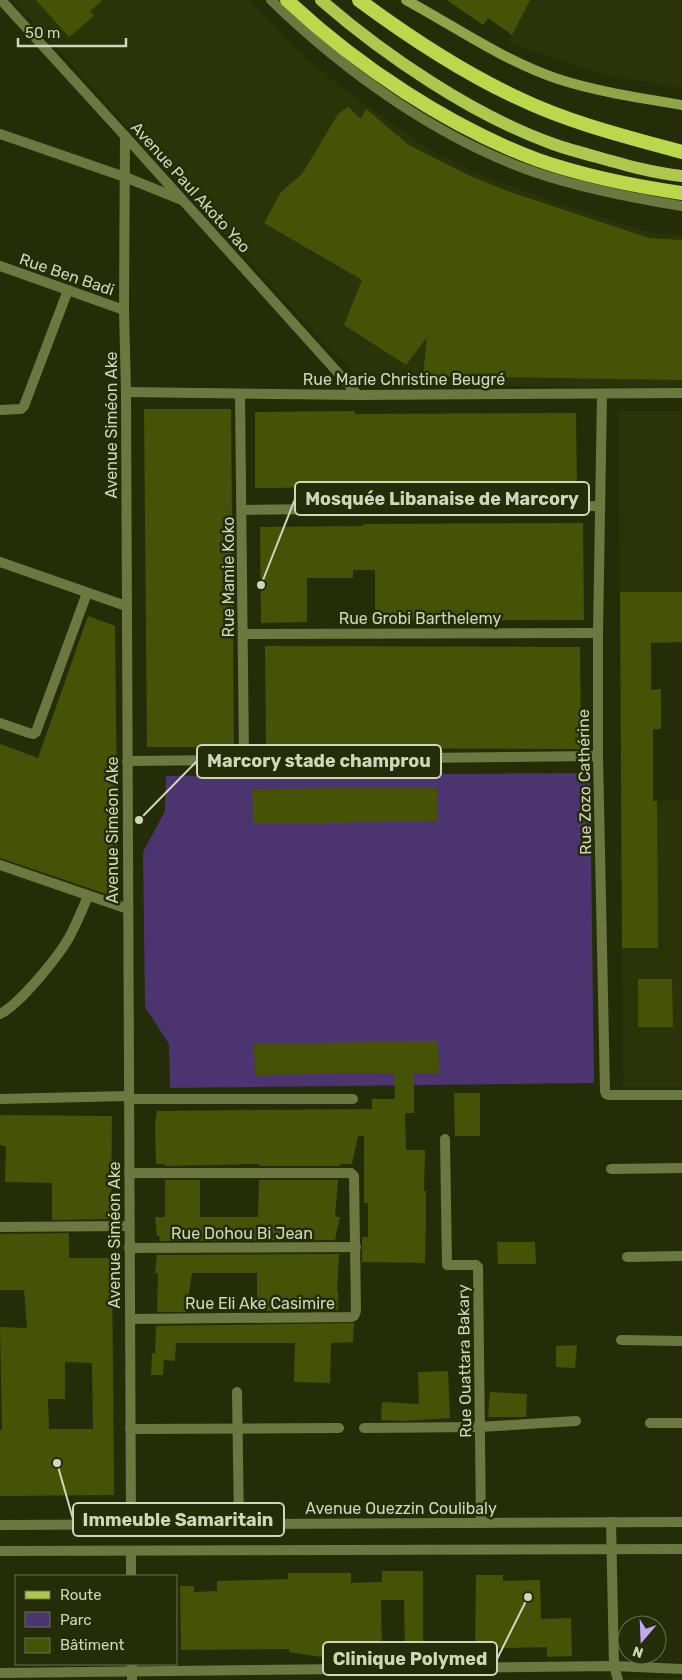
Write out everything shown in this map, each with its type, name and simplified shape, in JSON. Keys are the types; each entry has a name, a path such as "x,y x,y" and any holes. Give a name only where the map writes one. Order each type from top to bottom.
{"highway":[{"path":"359,0 389,22 478,78 520,99 575,121 682,152"},
{"path":"292,5 355,58 451,120 496,142 539,160 604,178 682,193"}],"main road":[{"path":"406,0 516,62 559,79 616,93 682,105"},
{"path":"325,4 372,41 419,74 470,105 511,125 552,144 624,165 682,176"},
{"path":"636,139 682,146"}],"street":[{"name":"Avenue Paul Akoto Yao","path":"1,0 358,395"},
{"path":"271,0 351,70 443,130 488,154 534,172 603,192 682,206"},
{"path":"0,134 125,177 185,202"},
{"name":"Avenue Siméon Ake","path":"125,136 124,310 126,392 131,1525"},
{"name":"Rue Ben Badi","path":"0,266 124,310"},
{"path":"0,410 22,409 24,406 68,290"},
{"name":"Rue Marie Christine Beugré","path":"126,392 358,395 682,393"},
{"name":"Rue Mamie Koko","path":"240,394 244,760"},
{"name":"Rue Zozo Cathérine","path":"602,394 599,506 598,756 605,1091 606,1094 610,1095 682,1095"},
{"path":"242,510 599,506"},
{"path":"0,562 126,606"},
{"path":"0,723 33,734 36,732 87,593"},
{"name":"Rue Grobi Barthelemy","path":"243,634 598,633"},
{"path":"127,760 598,756"},
{"path":"0,865 128,909"},
{"path":"0,1014 8,1010 26,992 60,951 71,934 88,896"},
{"path":"0,1098 353,1099"},
{"name":"Rue Ouattara Bakary","path":"445,1139 447,1265 476,1265 478,1267 481,1523"},
{"path":"611,1169 682,1168"},
{"name":"Rue Eli Ake Casimire","path":"129,1173 351,1173 354,1176 356,1247 356,1311 354,1316 351,1317 130,1319"},
{"path":"0,1227 129,1226"},
{"name":"Rue Dohou Bi Jean","path":"129,1248 356,1247"},
{"path":"627,1257 682,1256"},
{"path":"621,1340 682,1341"},
{"path":"237,1392 239,1524"},
{"path":"364,1428 480,1427 576,1421"},
{"path":"650,1423 682,1423"},
{"path":"130,1430 339,1428"},
{"path":"611,1522 614,1666 618,1680"},
{"name":"Avenue Ouezzin Coulibaly","path":"0,1525 682,1522"},
{"path":"0,1551 682,1549"},
{"path":"131,1550 131,1575"},
{"path":"0,1673 614,1666 682,1669"}],"shaded area":[{"path":"13,0 249,0 296,49 341,87 427,148 472,172 559,204 641,230 682,236 682,388 368,385 325,345"},
{"path":"447,0 682,0 682,88 600,74 508,43 512,35 489,18 483,25"},
{"path":"618,411 682,411 682,592 620,592"},
{"path":"682,800 682,1087 623,1087 621,801"},
{"path":"625,1678 682,1678 682,1680 626,1680"}],"green space":[{"path":"590,773 594,1083 170,1088 169,1044 145,1007 143,852 165,811 166,776"}],"building":[{"path":"36,0 103,0 90,11 94,16 69,37"},
{"path":"447,0 530,0 512,35 488,18 483,25"},
{"path":"348,107 361,119 366,109 409,145 470,176 510,192 649,238 682,240 682,380 423,376 427,337 406,365 344,325 362,280 264,223 281,192 302,174 338,114"},
{"path":"144,409 231,409 234,747 147,747"},
{"path":"355,411 355,414 576,413 577,492 372,493 372,487 255,488 255,412"},
{"path":"583,523 584,620 375,621 375,570 353,570 353,578 307,578 307,622 261,623 260,527 363,526 363,524"},
{"path":"620,592 682,592 682,642 651,643 651,690 661,689 661,729 653,729 653,801 657,801 658,948 622,948"},
{"path":"88,616 115,626 118,898 0,858 0,744 38,758"},
{"path":"265,646 580,647 581,749 266,748"},
{"path":"437,787 438,821 253,824 252,789"},
{"path":"638,979 672,979 673,1027 638,1027"},
{"path":"438,1041 439,1073 414,1073 414,1113 405,1113 406,1150 425,1150 425,1263 362,1262 362,1237 368,1237 368,1203 364,1203 364,1136 358,1136 352,1164 340,1164 340,1166 259,1166 259,1164 165,1166 165,1164 156,1164 155,1125 157,1111 372,1109 372,1099 395,1099 394,1073 255,1075 254,1044"},
{"path":"454,1093 480,1093 480,1136 455,1136"},
{"path":"0,1115 112,1116 111,1219 52,1220 52,1183 5,1182 6,1146 0,1145"},
{"path":"165,1180 200,1180 200,1217 258,1217 259,1180 338,1180 335,1217 340,1217 335,1240 159,1241 160,1236 157,1236 155,1217 165,1217"},
{"path":"69,1233 69,1258 112,1258 114,1495 0,1496 0,1430 2,1430 0,1327 27,1328 24,1290 0,1290 0,1234","holes":["65,1362 92,1363 93,1429 49,1429 48,1399 65,1399"]},
{"path":"497,1242 535,1242 536,1264 498,1264"},
{"path":"339,1254 338,1310 257,1311 257,1273 192,1273 186,1312 157,1312 158,1273 155,1273 157,1255"},
{"path":"354,1323 353,1342 331,1343 330,1383 294,1382 295,1343 176,1343 175,1361 164,1360 163,1375 151,1375 152,1353 155,1353 156,1326"},
{"path":"577,1345 575,1368 556,1367 556,1346"},
{"path":"448,1371 450,1418 403,1421 381,1420 382,1402 419,1404 418,1372"},
{"path":"490,1392 527,1394 526,1417 488,1417"},
{"path":"382,1571 423,1571 423,1657 405,1657 404,1600 381,1600 382,1651 346,1652 321,1657 289,1652 289,1649 181,1650 180,1586 194,1586 194,1592 217,1591 217,1581 288,1579 288,1573 351,1573 351,1583 382,1582"},
{"path":"476,1575 503,1575 503,1581 540,1580 541,1619 571,1618 572,1656 547,1657 547,1647 475,1649"}],"place":[{"name":"Mosquée Libanaise de Marcory","path":"261,585"},
{"name":"Marcory stade champrou","path":"139,820"},
{"name":"Immeuble Samaritain","path":"57,1463"},
{"name":"Clinique Polymed","path":"528,1597"}]}
